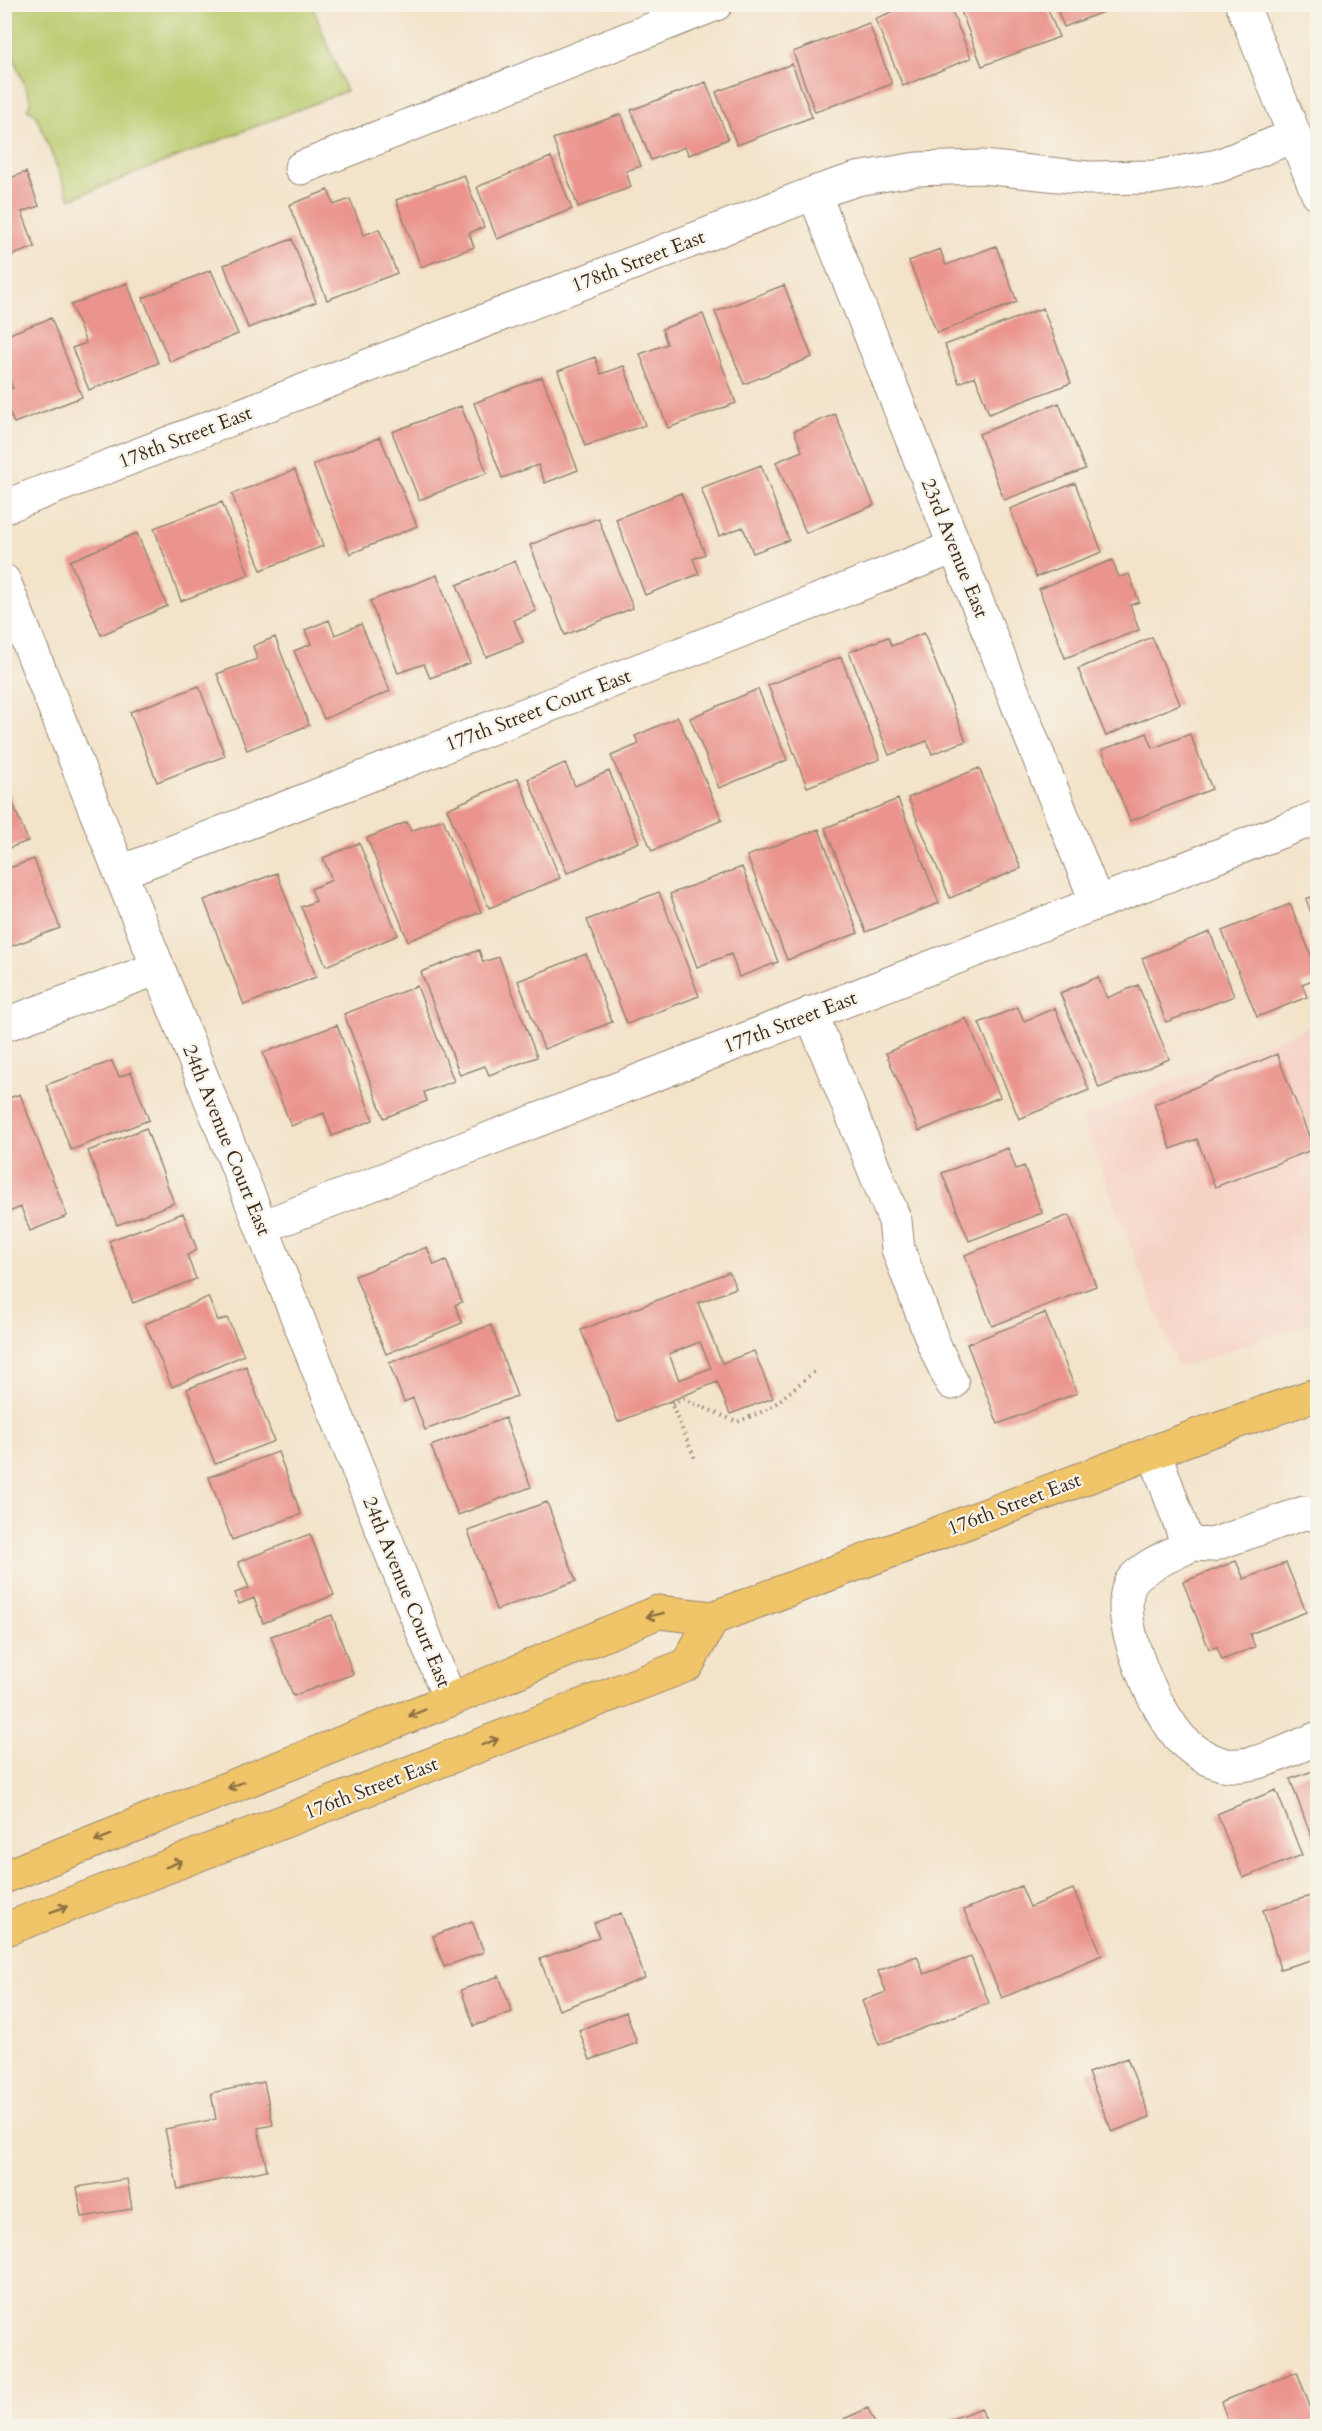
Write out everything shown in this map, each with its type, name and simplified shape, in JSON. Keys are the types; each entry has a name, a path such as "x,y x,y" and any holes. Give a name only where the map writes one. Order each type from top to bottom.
{"main road":[{"name":"176th Street East","path":"4,1877 450,1700 657,1612 713,1618 1154,1451 1317,1394"},
{"name":"176th Street East","path":"4,1930 687,1665 713,1618"}],"street":[{"path":"301,168 716,4"},
{"path":"1242,4 1317,194"},
{"name":"178th Street East","path":"4,507 814,193 857,179 917,169 982,167 1088,178 1155,177 1218,166 1294,136"},
{"name":"23rd Avenue East","path":"814,193 1097,903"},
{"name":"177th Street Court East","path":"121,872 955,547"},
{"name":"24th Avenue Court East","path":"4,580 450,1700"},
{"name":"177th Street East","path":"262,1227 1317,817"},
{"path":"4,1025 158,968"},
{"path":"811,1013 895,1221 898,1249 935,1347 952,1383"},
{"path":"1154,1451 1185,1537 1193,1544"},
{"path":"1317,1515 1304,1513 1212,1545 1193,1544 1136,1575 1129,1585 1127,1606 1131,1639 1142,1671 1164,1715 1182,1740 1200,1755 1222,1764 1244,1764 1271,1757 1317,1738"}],"path":[{"path":"696,1461 671,1402 684,1399 737,1422 769,1409 815,1371"}],"shaded area":[{"path":"1317,1023 1317,1321 1178,1368 1081,1118"}],"green space":[{"path":"4,5 312,5 346,91 70,199 35,113 27,109 31,101 5,37"}],"building":[{"path":"910,4 949,4 971,58 903,86 875,19"},
{"path":"963,4 1046,4 1059,37 982,66 959,6"},
{"path":"1055,4 1121,4 1121,5 1064,27"},
{"path":"869,23 892,84 815,112 793,52"},
{"path":"792,64 812,117 737,145 716,92"},
{"path":"706,82 728,139 689,155 685,147 651,160 631,110"},
{"path":"621,114 641,166 626,171 631,187 578,207 553,139"},
{"path":"551,157 572,209 497,239 477,187"},
{"path":"26,172 39,206 22,212 35,247 5,258 5,180"},
{"path":"464,175 484,227 469,233 474,247 421,267 396,200"},
{"path":"328,190 334,205 350,199 364,235 379,229 397,273 327,300 289,205"},
{"path":"292,239 316,302 248,328 224,265"},
{"path":"996,246 1017,302 937,333 909,261 940,249 946,265"},
{"path":"211,270 238,334 170,362 143,298"},
{"path":"127,283 158,363 89,390 72,348 86,343 71,305"},
{"path":"784,285 812,357 744,384 715,312"},
{"path":"1043,308 1071,383 989,414 975,376 959,383 945,345"},
{"path":"703,314 736,403 668,428 640,354 667,344 662,329"},
{"path":"51,318 82,397 14,423 4,399 4,391 13,388 4,367 4,336"},
{"path":"595,357 601,374 624,366 645,425 585,446 558,371"},
{"path":"542,377 578,470 545,483 538,465 502,478 474,403"},
{"path":"1059,403 1085,469 1004,500 979,434"},
{"path":"461,406 487,473 419,500 392,432"},
{"path":"835,414 874,505 806,533 776,462 802,451 794,431"},
{"path":"380,437 417,526 350,554 313,465"},
{"path":"761,465 789,540 753,553 743,527 719,536 701,488"},
{"path":"295,470 323,546 261,570 232,494"},
{"path":"1075,483 1102,552 1036,577 1010,509"},
{"path":"681,493 705,554 693,559 699,574 645,595 616,519"},
{"path":"222,502 249,575 181,601 154,528"},
{"path":"598,518 633,608 565,635 530,545"},
{"path":"137,533 167,606 101,635 70,561"},
{"path":"1112,560 1119,577 1129,574 1139,602 1130,605 1139,630 1065,658 1039,589"},
{"path":"515,561 536,611 514,620 523,642 486,657 457,585"},
{"path":"437,575 470,663 430,678 424,664 398,673 370,601"},
{"path":"329,620 335,635 361,624 390,691 324,719 294,651 311,644 305,630"},
{"path":"924,633 966,741 932,754 927,741 889,755 849,652 888,637 892,646"},
{"path":"275,637 309,725 247,750 217,674 257,659 253,646"},
{"path":"1152,637 1180,704 1106,736 1078,669"},
{"path":"841,657 880,759 807,787 768,685"},
{"path":"199,686 225,756 157,782 130,712"},
{"path":"758,689 787,760 719,788 690,718"},
{"path":"678,717 722,820 652,851 611,756 639,744 635,736"},
{"path":"1147,733 1153,748 1190,734 1212,789 1130,821 1102,750"},
{"path":"565,763 575,786 609,771 639,842 567,873 528,779"},
{"path":"979,768 1021,868 950,898 908,798"},
{"path":"518,778 560,878 489,908 447,809"},
{"path":"4,781 28,841 4,850"},
{"path":"898,799 939,903 866,932 825,828"},
{"path":"443,819 481,912 408,941 367,838 407,822 411,831"},
{"path":"819,829 858,933 787,960 747,856"},
{"path":"359,843 398,935 326,966 301,907 316,901 311,889 332,880 323,858"},
{"path":"34,859 60,928 4,949 4,870"},
{"path":"742,867 778,962 739,977 731,954 697,967 670,894"},
{"path":"277,873 316,977 244,1005 204,900"},
{"path":"659,892 699,996 627,1024 587,920"},
{"path":"1318,894 1318,929 1317,929 1306,899"},
{"path":"1290,904 1318,972 1318,978 1302,984 1307,997 1257,1017 1222,931"},
{"path":"1210,932 1234,996 1166,1022 1142,958"},
{"path":"479,950 483,962 499,957 537,1057 489,1075 485,1066 460,1075 421,972"},
{"path":"586,954 612,1022 544,1049 518,981"},
{"path":"1098,977 1107,998 1138,985 1169,1059 1099,1088 1060,993"},
{"path":"417,986 454,1081 424,1092 427,1101 384,1118 344,1014"},
{"path":"1018,1007 1024,1021 1055,1008 1089,1090 1019,1119 979,1023"},
{"path":"966,1018 1000,1097 919,1131 886,1053"},
{"path":"337,1025 373,1120 332,1136 324,1113 291,1126 263,1053"},
{"path":"1277,1054 1314,1149 1215,1187 1197,1139 1171,1149 1154,1104"},
{"path":"112,1061 119,1077 131,1072 149,1120 71,1150 46,1085"},
{"path":"20,1094 67,1216 30,1231 21,1207 4,1214 4,1100"},
{"path":"146,1128 174,1203 117,1225 88,1151"},
{"path":"1008,1148 1016,1169 1024,1166 1042,1213 969,1241 942,1173"},
{"path":"183,1213 197,1250 187,1255 196,1279 133,1303 109,1241"},
{"path":"1069,1215 1096,1286 992,1326 965,1255"},
{"path":"427,1247 434,1265 446,1260 462,1302 455,1305 462,1323 386,1354 355,1276"},
{"path":"729,1272 736,1288 698,1303 722,1363 754,1351 773,1398 730,1414 717,1382 618,1422 581,1330","holes":["700,1342 711,1368 679,1380 669,1354"]},
{"path":"208,1297 218,1321 227,1318 244,1355 172,1387 145,1324"},
{"path":"1045,1313 1077,1393 998,1424 967,1344"},
{"path":"491,1325 517,1396 425,1430 413,1398 404,1402 389,1363"},
{"path":"246,1366 274,1441 215,1464 187,1389"},
{"path":"505,1418 531,1487 458,1515 431,1446"},
{"path":"278,1452 301,1514 232,1540 209,1477"},
{"path":"547,1502 576,1581 496,1610 468,1531"},
{"path":"310,1534 334,1595 263,1623 254,1598 239,1604 235,1593 249,1588 238,1562"},
{"path":"1236,1561 1244,1579 1286,1563 1306,1612 1250,1634 1255,1647 1222,1660 1217,1647 1209,1649 1183,1582"},
{"path":"332,1615 353,1674 293,1696 271,1636"},
{"path":"1318,1769 1318,1852 1317,1852 1290,1779"},
{"path":"1276,1790 1302,1855 1243,1878 1217,1814"},
{"path":"1021,1886 1030,1907 1073,1889 1102,1955 1002,1998 964,1910"},
{"path":"1314,1895 1318,1907 1318,1958 1280,1969 1263,1910"},
{"path":"621,1913 645,1978 559,2010 540,1959 599,1937 594,1923"},
{"path":"472,1921 484,1952 444,1967 433,1936"},
{"path":"917,1956 924,1974 971,1957 989,2003 879,2045 862,2001 886,1992 878,1971"},
{"path":"499,1976 512,2012 474,2026 461,1990"},
{"path":"626,2012 637,2043 590,2060 579,2030"},
{"path":"1127,2058 1150,2117 1112,2132 1088,2073"},
{"path":"264,2082 273,2125 258,2128 267,2170 178,2189 165,2129 216,2119 211,2093"},
{"path":"127,2179 132,2209 82,2217 77,2187"},
{"path":"1297,2372 1316,2422 1305,2426 1230,2426 1221,2402"},
{"path":"868,2408 876,2426 847,2426 844,2419"},
{"path":"981,2408 988,2426 934,2426"}]}
